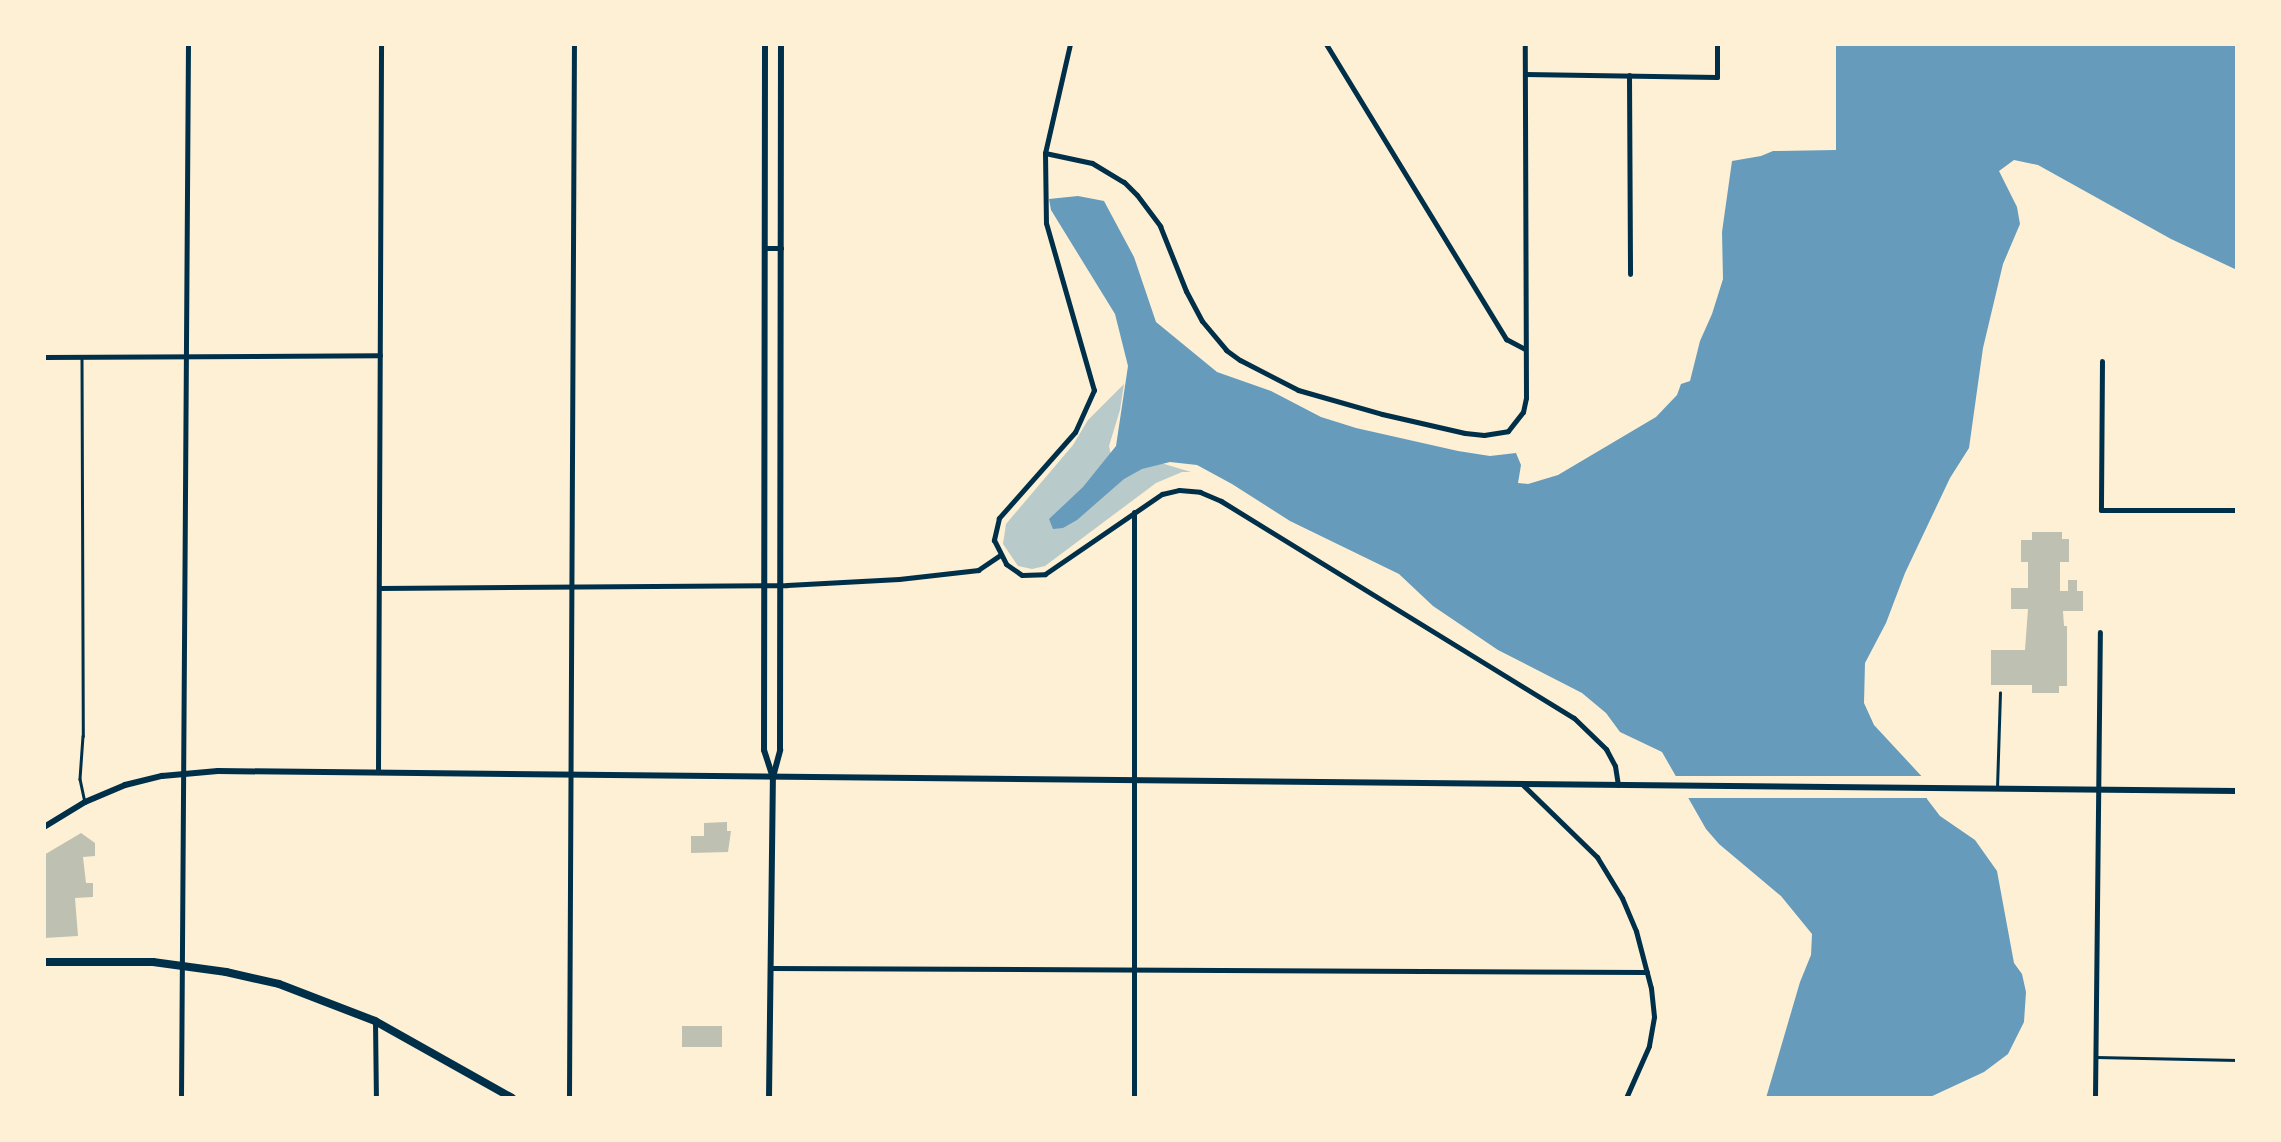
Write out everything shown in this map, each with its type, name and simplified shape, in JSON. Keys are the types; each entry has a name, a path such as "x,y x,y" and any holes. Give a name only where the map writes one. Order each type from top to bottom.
{"main road":[{"path":"44,962 109,959 183,965 279,984 375,1021 512,1098"}],"street":[{"path":"181,1098 188,44"},
{"path":"377,772 381,44"},
{"path":"569,1098 574,44"},
{"path":"765,44 764,750 773,777"},
{"path":"769,1098 773,777 780,750 781,44"},
{"path":"1070,44 1045,153 1046,223 1094,390 1075,432 999,517 994,540 1006,564 1022,575 1045,574 1162,494 1179,490 1200,492 1221,501 1574,718 1606,749 1615,766 1618,785"},
{"path":"1326,44 1507,339 1526,349"},
{"path":"1045,153 1092,163 1130,188 1160,226 1186,291 1202,321 1226,350 1298,390 1465,433 1484,435 1508,431 1523,412 1526,349 1525,44"},
{"path":"1525,74 1717,77 1717,44"},
{"path":"1629,75 1630,274"},
{"path":"765,248 781,248"},
{"path":"44,357 380,355"},
{"path":"2102,361 2101,510 2237,510"},
{"path":"1134,1098 1135,512"},
{"path":"379,587 780,585 899,579 978,570 1000,555"},
{"path":"2095,1098 2100,632"},
{"path":"44,827 85,802 130,784 183,773 377,772 2237,791"},
{"path":"1522,784 1584,842 1607,872 1633,924 1647,972 1653,1006 1653,1030 1646,1055 1626,1098"},
{"path":"770,968 1647,972"},
{"path":"375,1021 376,1098"}],"lane":[{"path":"82,357 83,736 80,779 85,802"},
{"path":"1997,788 2000,693"},
{"path":"2096,1057 2237,1060"}],"shaded area":[{"path":"1124,384 1120,410 1109,446 1112,459 1151,460 1191,472 1182,472 1156,483 1045,566 1032,569 1018,566 1003,544 1006,524 1073,445 1088,420"}],"water":[{"path":"1836,44 2237,44 2237,270 2171,239 2038,165 2014,160 1999,171 2017,207 2020,224 2003,264 1983,348 1969,448 1950,478 1905,573 1886,623 1865,663 1864,703 1874,725 1926,781 1927,799 1940,816 1975,840 1997,871 2014,963 2022,974 2026,992 2024,1022 2008,1054 1984,1072 1928,1098 1766,1098 1800,982 1811,955 1812,934 1781,896 1719,844 1706,829 1662,752 1620,732 1606,713 1582,693 1498,650 1433,606 1399,574 1290,521 1197,465 1170,462 1142,469 1124,479 1077,520 1063,528 1053,529 1049,519 1083,487 1116,446 1128,366 1115,314 1051,210 1049,199 1078,196 1104,201 1134,257 1156,322 1217,372 1271,391 1321,417 1356,428 1490,456 1516,453 1521,465 1518,483 1528,484 1558,475 1656,417 1677,395 1681,384 1690,381 1700,341 1723,279 1722,232 1732,161 1773,151 1836,150"}],"pier":[{"path":"1673,776 1928,776 1928,798 1673,798"}],"building":[{"path":"2032,532 2062,532 2062,539 2069,539 2069,562 2060,562 2060,591 2068,591 2068,580 2077,580 2077,591 2083,591 2083,611 2063,611 2064,626 2067,626 2067,686 2059,686 2059,693 2032,693 2032,685 1991,685 1991,650 2025,650 2028,609 2011,609 2011,588 2028,588 2028,562 2021,562 2021,540 2032,540"},
{"path":"727,822 727,831 731,831 728,852 691,853 691,836 704,836 704,823"},
{"path":"81,833 95,843 95,856 83,857 86,883 93,883 93,897 75,898 78,936 44,938 44,855"},
{"path":"682,1026 722,1026 722,1047 682,1047"}]}
